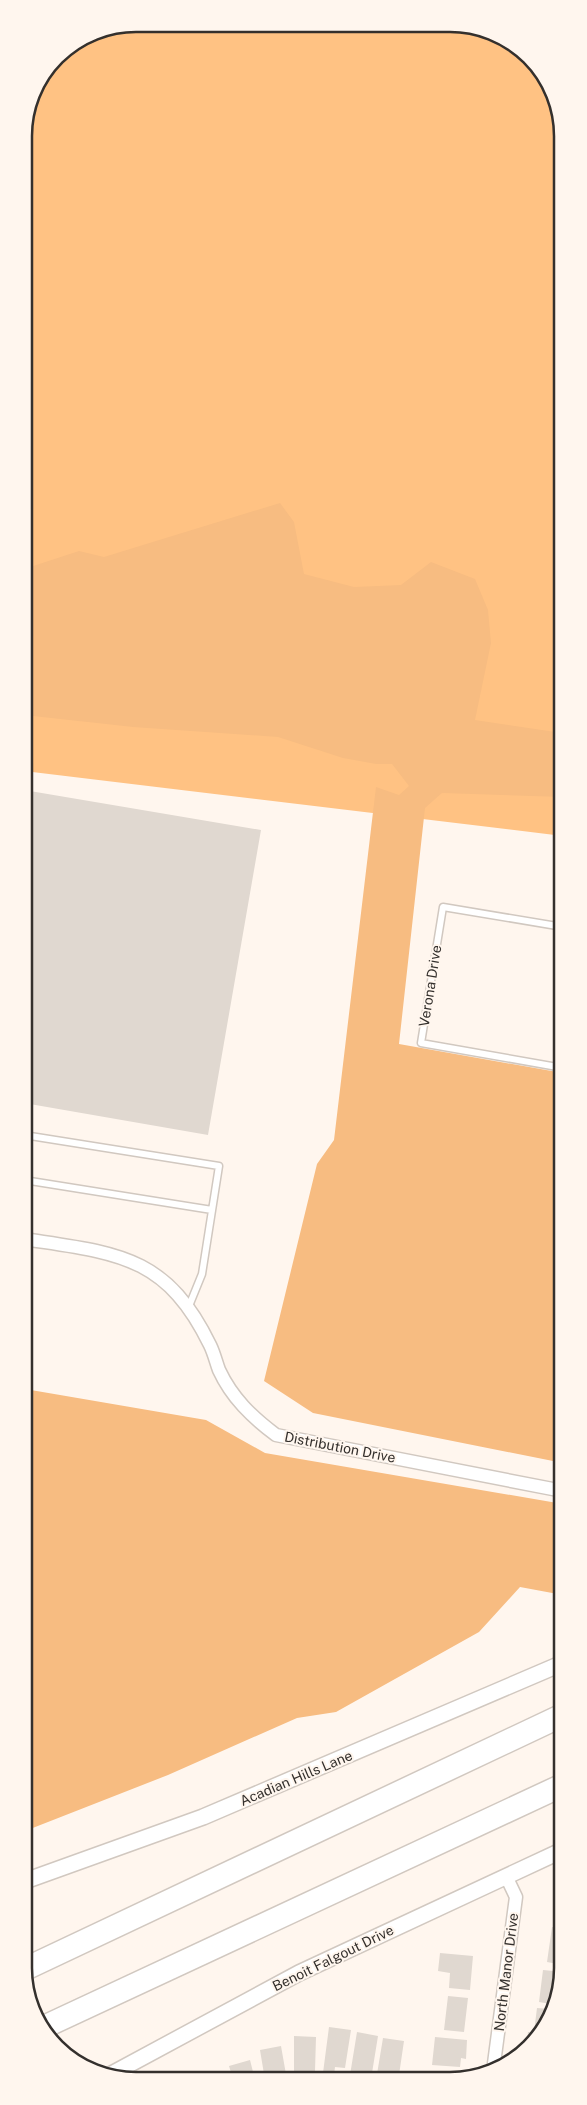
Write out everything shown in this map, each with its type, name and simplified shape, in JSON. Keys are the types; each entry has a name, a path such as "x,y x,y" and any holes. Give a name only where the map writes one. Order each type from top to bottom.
{"highway":[{"path":"32,1967 554,1719"},
{"path":"49,2025 554,1789"}],"street":[{"name":"Distribution Drive","path":"32,1240 85,1248 137,1263 165,1281 189,1306 211,1347 219,1370 245,1411 276,1435 554,1489"},
{"name":"Acadian Hills Lane","path":"32,1878 203,1817 554,1667"},
{"name":"Benoit Falgout Drive","path":"119,2070 299,1973 554,1854"},
{"name":"North Manor Drive","path":"495,2062 516,1897 506,1876"}],"lane":[{"name":"Verona Drive","path":"554,926 443,907 421,1043 554,1066"},
{"path":"32,1136 218,1166 202,1274 189,1306"},
{"path":"32,1181 212,1210"}],"shaded area":[{"path":"137,32 450,32 484,38 496,43 519,58 541,85 547,97 554,123 554,835 33,772 33,130 36,110 46,85 68,58 85,46 110,36"},
{"path":"280,503 294,522 304,574 354,587 401,585 431,562 475,579 488,610 491,643 475,720 554,732 554,797 442,793 425,808 399,1044 554,1071 554,1461 313,1413 264,1381 317,1164 334,1140 376,787 399,795 409,786 392,764 376,764 343,758 278,737 133,727 33,716 33,566 79,551 104,557"},
{"path":"32,1390 206,1420 265,1453 554,1502 554,1593 520,1587 479,1632 336,1712 297,1718 168,1775 32,1828"}],"building":[{"path":"33,791 261,830 208,1135 32,1104"},
{"path":"552,1927 554,1927 554,1963 547,1962"},
{"path":"440,1953 473,1956 470,1990 449,1988 450,1973 438,1971"},
{"path":"543,1970 554,1971 548,2004 539,2002"},
{"path":"448,1996 468,1998 464,2032 444,2030"},
{"path":"537,2008 546,2009 544,2014 534,2030"},
{"path":"329,2027 351,2030 345,2068 335,2067 334,2072 323,2072"},
{"path":"357,2032 378,2036 372,2072 350,2072"},
{"path":"528,2032 533,2032 527,2038"},
{"path":"294,2036 316,2037 315,2071 294,2072"},
{"path":"435,2037 467,2040 466,2059 461,2058 460,2067 432,2065"},
{"path":"383,2038 404,2041 399,2072 377,2072"},
{"path":"281,2046 286,2072 264,2072 260,2050"},
{"path":"250,2060 253,2072 231,2072 229,2066"}]}
